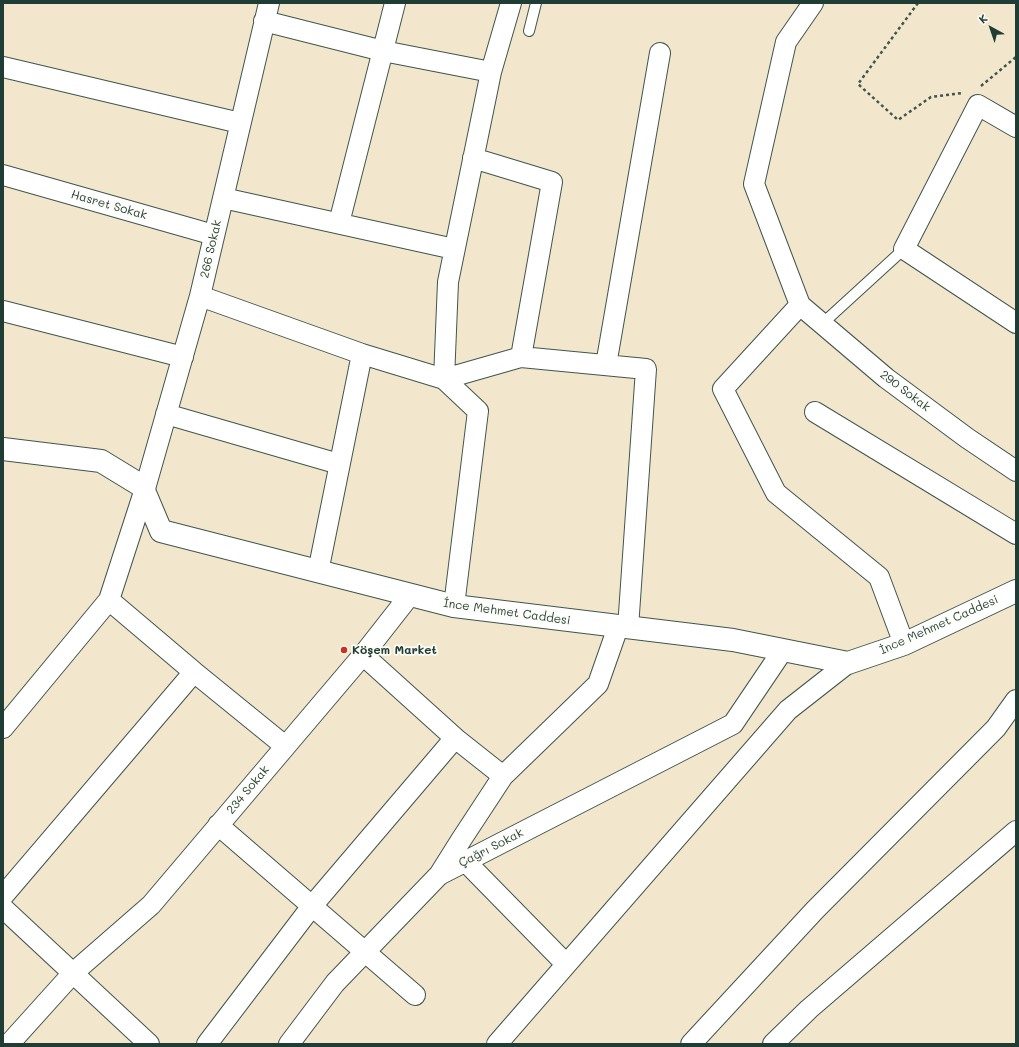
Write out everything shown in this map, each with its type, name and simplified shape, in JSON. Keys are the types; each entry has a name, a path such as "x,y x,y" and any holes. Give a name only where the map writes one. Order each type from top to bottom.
{"street":[{"path":"340,223 395,3"},
{"path":"444,379 448,282 490,72 511,3"},
{"path":"813,3 786,42 754,184 800,305 723,388 776,493 879,577 904,644"},
{"path":"267,12 383,51 490,72"},
{"name":"266 Sokak","path":"109,600 144,492 200,296 267,12"},
{"path":"444,379 521,357 606,366 660,53"},
{"path":"3,67 240,123"},
{"path":"1016,127 978,105 904,249 1016,323"},
{"path":"473,158 552,182 521,357"},
{"name":"Hasret Sokak","path":"3,175 214,235"},
{"path":"223,198 454,249"},
{"path":"200,296 362,354 444,379 478,410 454,606"},
{"name":"290 Sokak","path":"800,305 892,382 967,438 1016,471"},
{"path":"3,311 183,357"},
{"path":"318,572 362,354"},
{"name":"Çağrı Sokak","path":"439,875 503,776 598,684 623,627 646,369 606,366"},
{"path":"815,412 1016,534"},
{"path":"166,414 339,464"},
{"name":"İnce Mehmet Caddesi","path":"3,449 101,461 142,486 160,531 318,572 454,606 732,640 848,664 904,644 1014,588"},
{"name":"234 Sokak","path":"9,1044 73,974 151,905 363,655 410,595"},
{"path":"3,728 109,600 285,746"},
{"name":"Çağrı Sokak","path":"439,875 733,724 783,650"},
{"path":"363,655 455,738 503,776"},
{"path":"497,1044 788,710 848,664"},
{"path":"3,896 194,672"},
{"path":"691,1044 815,910 996,728 1016,700"},
{"path":"207,1044 312,906 455,738"},
{"path":"218,826 415,995"},
{"path":"773,1044 809,1009 1016,831"},
{"path":"466,862 566,964"},
{"path":"289,1044 335,983 439,875"},
{"path":"3,908 149,1044"}],"lane":[{"path":"529,32 536,3"},
{"path":"822,324 904,249"}],"path":[{"path":"918,3 858,84 898,120 931,97 968,92"},
{"path":"981,87 1016,57"}],"place":[{"name":"Köşem Market","path":"344,650"}]}
